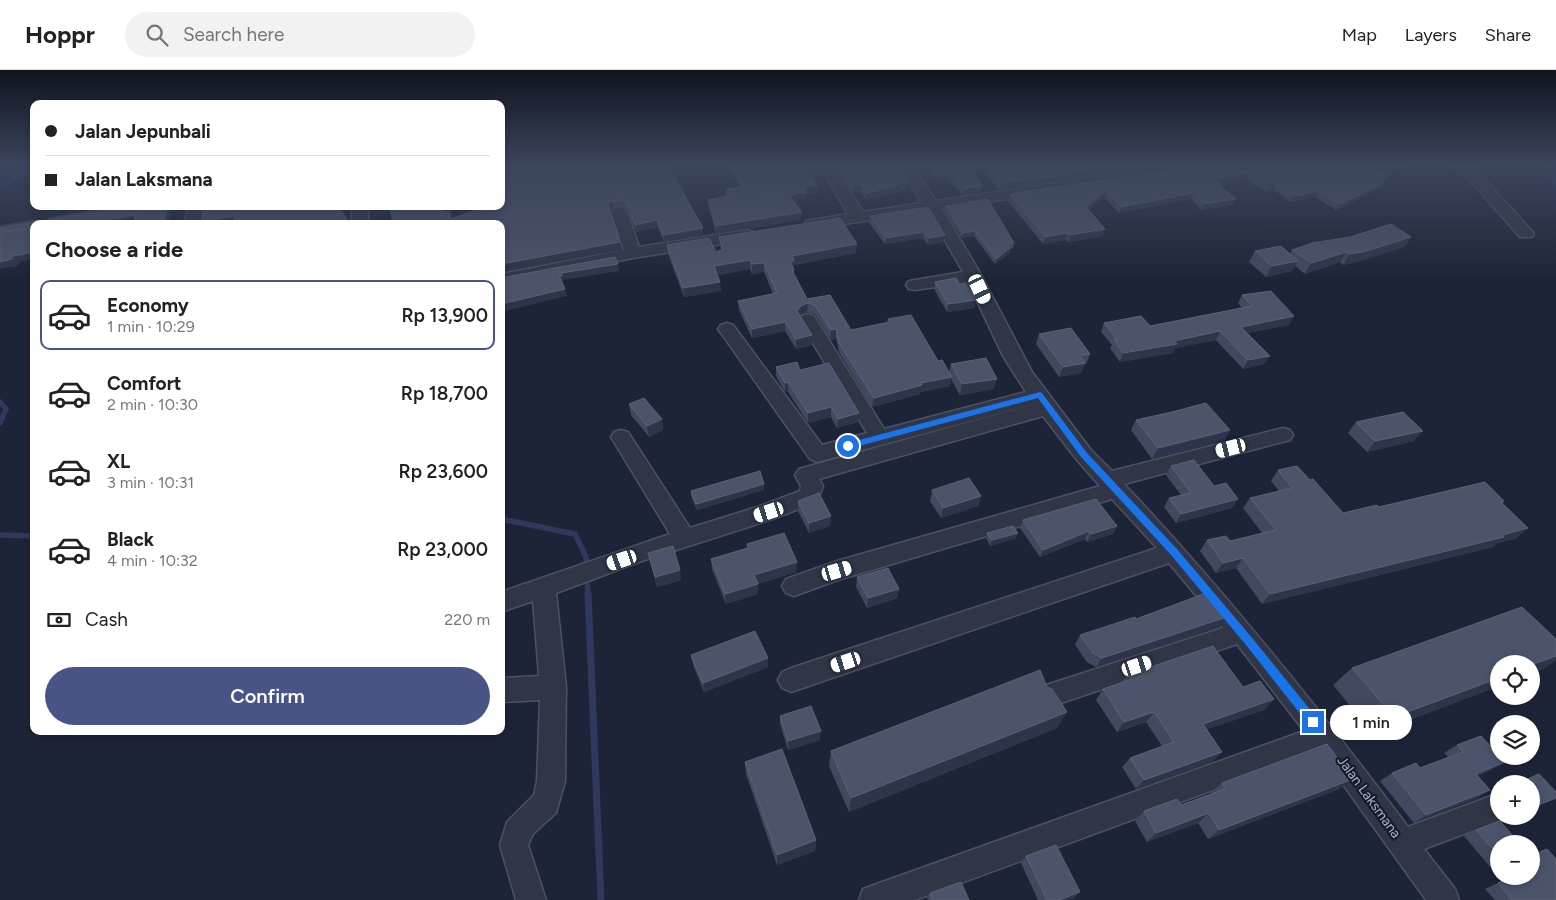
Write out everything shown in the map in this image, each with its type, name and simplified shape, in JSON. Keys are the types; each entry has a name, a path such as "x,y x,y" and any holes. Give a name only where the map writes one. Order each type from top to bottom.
{"main road":[{"path":"76,220 132,210"},
{"path":"0,233 29,228"}],"street":[{"path":"850,204 858,217"},
{"path":"799,226 940,204"},
{"path":"1499,204 1526,234"},
{"name":"Jalan Laksmana","path":"933,205 973,276 1017,364 1084,455 1174,552 1242,632 1324,736 1402,843 1437,898"},
{"path":"619,212 633,253"},
{"path":"505,278 633,253 760,233"},
{"path":"915,285 973,276"},
{"path":"808,320 879,437"},
{"path":"727,329 817,454 879,437 1044,401"},
{"path":"505,601 579,574 786,506 809,496 812,486 806,475 1044,401"},
{"path":"794,586 1112,485 1283,435"},
{"path":"621,437 686,538"},
{"path":"792,680 1174,552"},
{"path":"531,900 514,845 517,832 546,803 551,781 553,686 544,588"},
{"path":"1049,695 1242,632"},
{"path":"505,690 553,686"},
{"path":"874,900 1324,736"},
{"path":"1402,843 1490,810"}],"building":[{"path":"505,204 609,204 620,242 505,263 505,220 392,220 391,210 444,210 444,212 450,211 450,219 477,210 505,210"},
{"path":"627,204 690,204 703,228 663,235 657,220 635,225"},
{"path":"709,204 796,204 802,212 716,226"},
{"path":"960,204 991,204 1014,243 1007,244 1010,248 996,259 975,231 963,233 946,206"},
{"path":"1018,204 1090,204 1086,207 1105,229 1070,235 1068,233 1045,237"},
{"path":"1118,204 1138,204 1121,207"},
{"path":"928,207 945,235 929,238 924,232 886,238 870,216"},
{"path":"167,210 164,220 134,220 137,211"},
{"path":"203,210 341,210 347,220 235,220 234,216 202,220"},
{"path":"840,218 857,244 792,256 794,261 790,261 794,270 792,270 807,299 830,295 851,330 890,322 888,319 911,315 938,361 942,360 952,377 921,383 922,385 874,398 839,343 836,329 831,330 815,305 808,303 801,306 797,311 812,335 796,339 785,322 752,329 738,301 777,293 764,263 752,264 750,260 714,266 720,282 683,288 667,245 709,238 716,252 723,249 719,237"},
{"path":"1391,224 1411,237 1363,252 1349,254 1347,252 1311,263 1292,250 1312,243 1350,237"},
{"path":"30,228 30,253 13,256 12,259 0,262 0,233"},
{"path":"1281,246 1298,261 1272,266 1255,251"},
{"path":"615,257 618,264 561,273 562,276 559,276 565,289 505,303 505,277"},
{"path":"956,278 960,285 966,284 976,300 948,304 935,282"},
{"path":"1271,291 1294,316 1241,327 1270,356 1248,360 1220,331 1174,341 1177,344 1123,353 1114,339 1117,339 1104,323 1141,316 1150,326 1252,306 1242,295"},
{"path":"1071,328 1090,354 1079,355 1085,363 1063,367 1039,334"},
{"path":"986,358 997,379 962,384 951,364"},
{"path":"797,362 800,370 829,363 859,413 838,419 831,407 808,413 788,382 785,383 776,367"},
{"path":"644,398 662,419 647,426 629,404"},
{"path":"1206,403 1230,430 1158,448 1136,420 1172,412"},
{"path":"1403,412 1423,431 1375,441 1356,422"},
{"path":"1194,460 1214,486 1226,483 1238,499 1181,514 1169,498 1191,493 1171,466"},
{"path":"1297,466 1310,480 1313,479 1343,513 1377,505 1379,507 1485,482 1504,501 1501,502 1528,528 1502,535 1504,537 1270,594 1243,558 1223,563 1207,540 1226,536 1230,541 1276,530 1250,498 1292,488 1278,470"},
{"path":"760,471 764,484 696,504 691,491"},
{"path":"969,478 981,496 943,508 932,490"},
{"path":"819,493 831,516 809,523 798,501"},
{"path":"1096,499 1117,526 1091,534 1089,531 1043,550 1023,520"},
{"path":"1013,526 1018,533 992,540 987,533"},
{"path":"784,533 797,562 754,575 758,584 725,594 711,559 748,548 747,544"},
{"path":"673,546 680,570 655,577 648,553"},
{"path":"888,568 899,589 868,598 857,577"},
{"path":"1206,593 1227,617 1102,658 1093,653 1080,635 1135,617 1136,619"},
{"path":"1522,607 1556,639 1556,656 1540,662 1540,655 1490,655 1490,681 1394,717 1352,668"},
{"path":"755,631 768,658 703,683 691,655"},
{"path":"1213,646 1243,687 1260,681 1274,699 1203,724 1222,752 1144,780 1130,758 1174,742 1154,712 1124,722 1103,689 1132,679 1127,675"},
{"path":"1040,670 1047,687 1052,689 1067,712 851,798 831,751"},
{"path":"811,706 821,731 788,741 780,716"},
{"path":"1481,736 1490,746 1490,765 1498,765 1476,774 1490,790 1426,815 1392,773 1416,763 1420,768 1463,752 1457,745"},
{"path":"1327,744 1353,779 1219,830 1209,813 1156,833 1144,811 1177,799 1181,805 1225,789 1222,783"},
{"path":"782,749 816,840 777,855 745,762"},
{"path":"1540,775 1556,792 1556,798 1540,804"},
{"path":"1490,825 1503,825 1512,835 1490,835 1490,846 1476,830"},
{"path":"1056,845 1080,892 1059,900 1047,900 1026,856"},
{"path":"1547,849 1556,859 1556,900 1512,900 1500,885 1540,885 1540,852"},
{"path":"961,882 969,900 933,900 930,893"}],"waterway":[{"path":"0,402 6,409 0,423"},
{"path":"505,520 575,534 586,557 588,594"},
{"path":"0,535 30,536"},
{"path":"588,593 601,900"}],"route":[{"path":"848,446 1040,395 1084,455 1174,552 1250,642 1313,722"}]}
